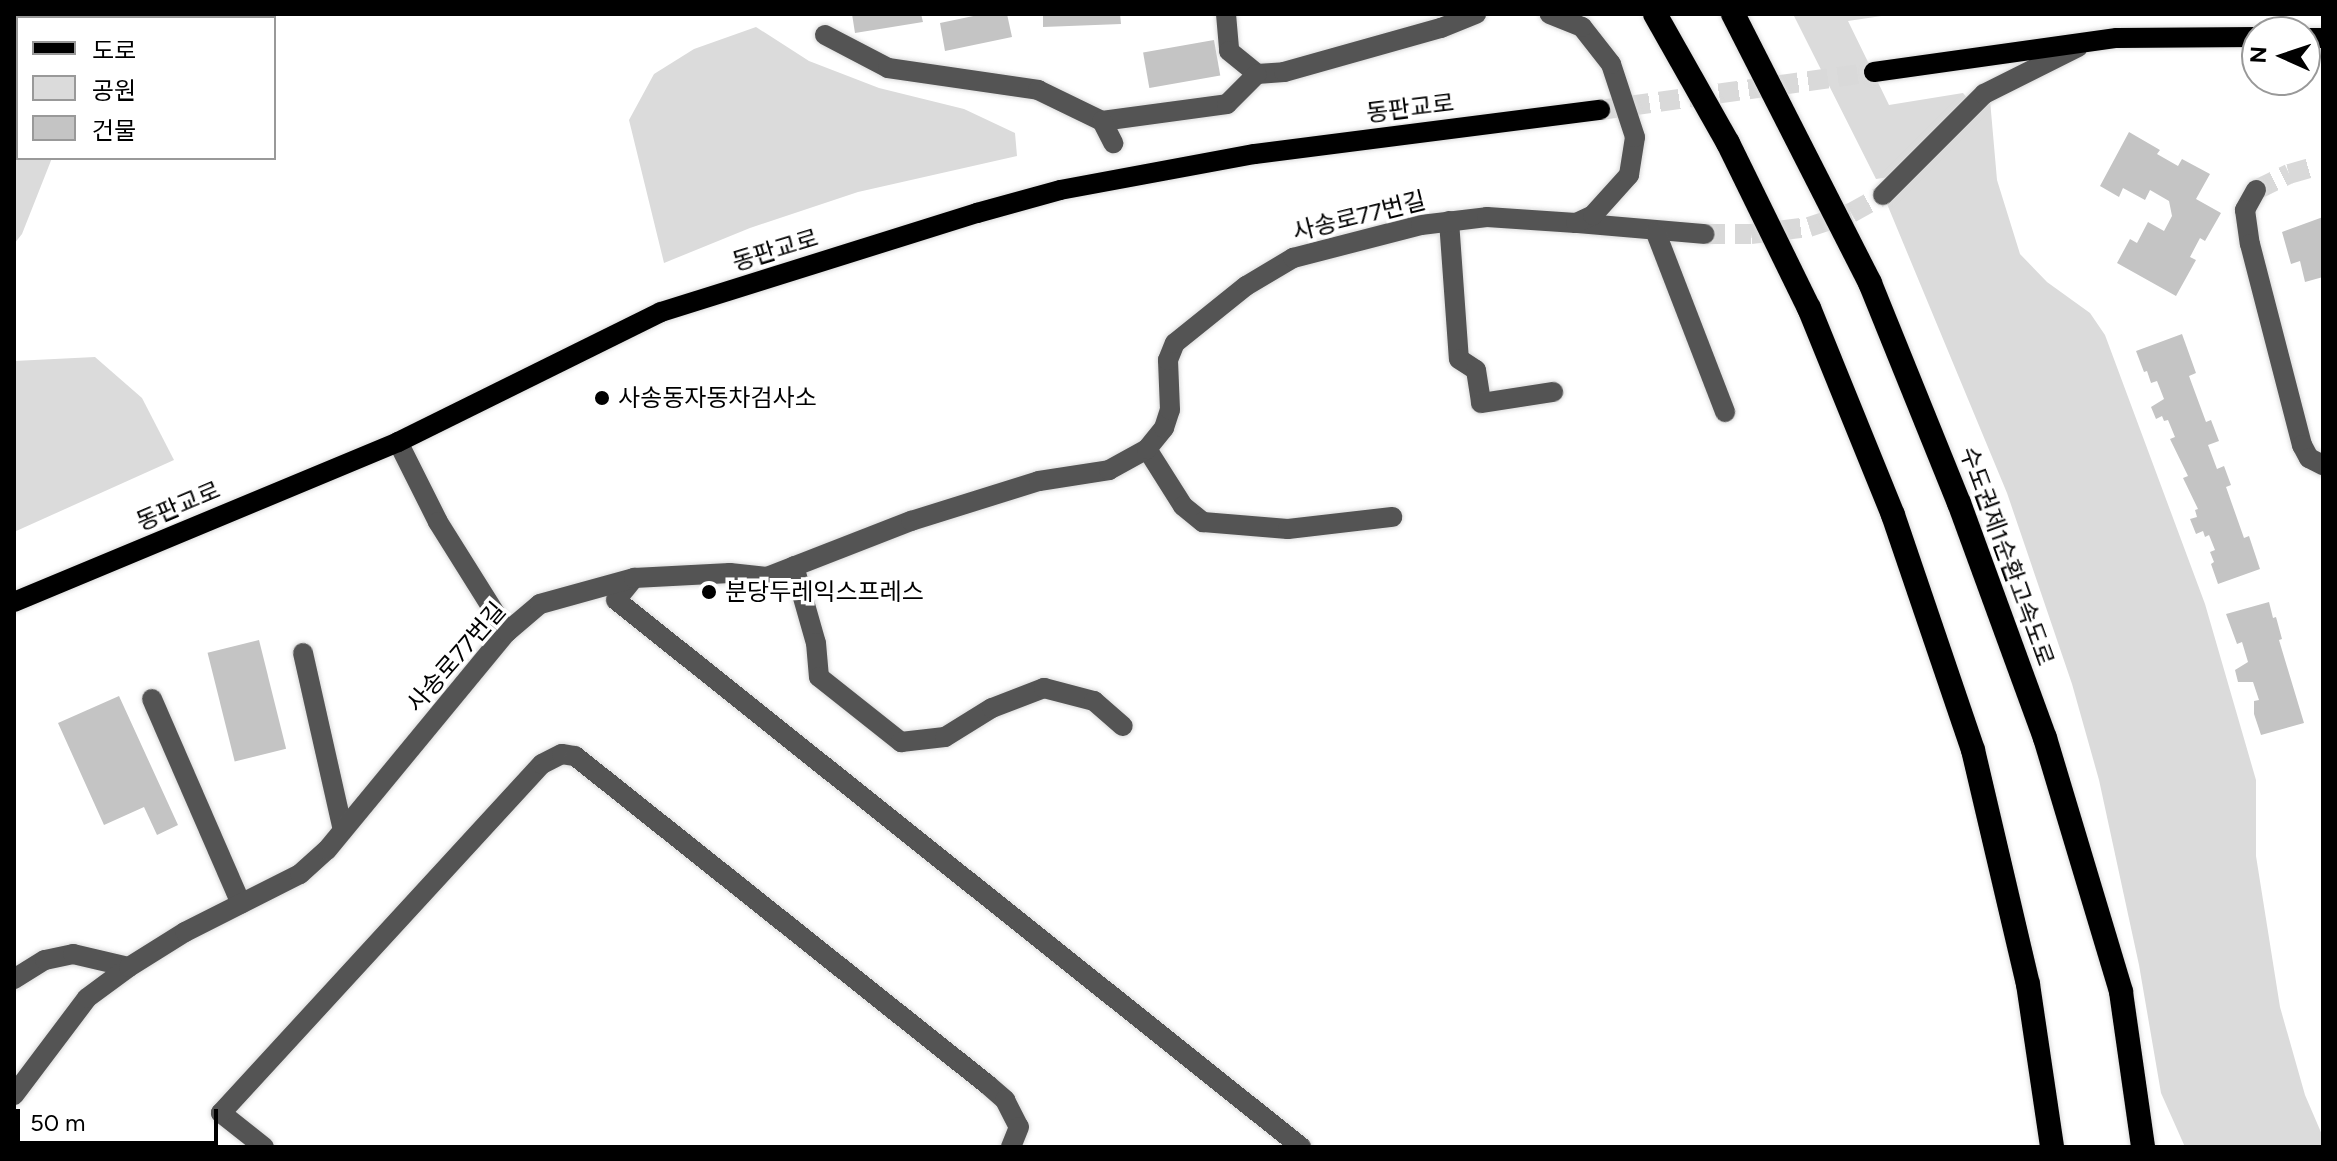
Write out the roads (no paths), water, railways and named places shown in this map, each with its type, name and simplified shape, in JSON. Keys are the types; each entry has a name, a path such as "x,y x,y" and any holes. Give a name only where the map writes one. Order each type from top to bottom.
{"highway":[{"path":"1655,14 1728,143 1809,308 1893,515 1973,750 2028,984 2052,1147"},
{"name":"수도권제1순환고속도로","path":"1733,14 1870,283 1959,503 2045,738 2121,992 2143,1147"}],"main road":[{"path":"1874,72 2117,38 2241,37"},
{"name":"동판교로","path":"14,602 398,442 661,312 1019,200 1255,154 1600,110"}],"street":[{"path":"1226,14 1229,51 1257,74"},
{"path":"825,35 888,68 1038,90 1102,121 1227,104 1257,74 1284,72 1441,28 1476,14"},
{"path":"1550,14 1582,27 1611,64 1633,127 1636,147 1629,175 1600,211 1576,223"},
{"path":"1883,195 1984,94 2057,55 2117,38"},
{"path":"1102,121 1113,143"},
{"path":"2256,190 2245,210 2250,244 2302,445 2309,458 2323,465"},
{"name":"사송로77번길","path":"14,1095 87,998 129,967 300,874 343,830 507,632 540,604 634,578 730,573 767,577 911,521 1039,481 1096,475 1147,449 1168,417 1166,371 1172,348 1234,295 1293,258 1421,225 1495,217 1656,233 1705,234"},
{"path":"1449,221 1459,359 1476,370 1481,403 1553,392"},
{"path":"1656,233 1725,412"},
{"path":"398,442 438,522 507,632"},
{"path":"1147,449 1183,506 1203,522 1288,529 1392,517"},
{"path":"794,566 816,643 819,677 901,742 945,737 992,708 1044,688 1094,701 1123,726"},
{"path":"634,578 616,600 1301,1147"},
{"path":"303,653 343,830"},
{"path":"152,699 241,904"},
{"path":"264,1147 221,1113 542,764 562,754 575,756 988,1085 1005,1100 1019,1127 1011,1147"},
{"path":"14,979 45,960 73,954 129,967"}],"tunnel":[{"path":"1600,110 1874,72"},
{"path":"2256,190 2289,174 2317,166"},
{"path":"1705,234 1751,234 1809,227 1851,213 1883,195"}],"place":[{"name":"사송동자동차검사소","path":"602,398"},
{"name":"분당두레익스프레스","path":"709,592"}]}
